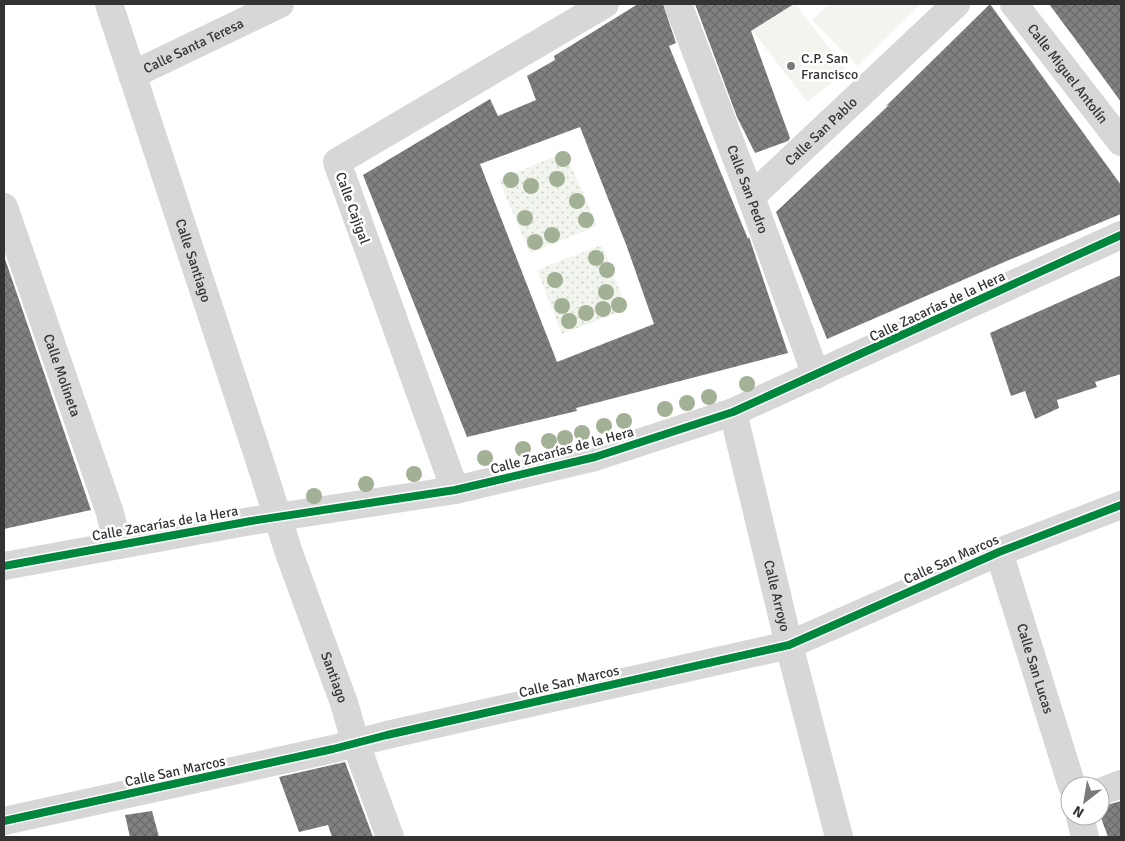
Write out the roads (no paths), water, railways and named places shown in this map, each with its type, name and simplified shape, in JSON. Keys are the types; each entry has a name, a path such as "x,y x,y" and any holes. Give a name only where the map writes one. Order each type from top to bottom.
{"street":[{"name":"Calle Santiago","path":"109,4 277,517"},
{"name":"Calle Santa Teresa","path":"132,75 280,4"},
{"name":"Calle Cajigal","path":"455,490 337,162 605,4"},
{"name":"Calle San Pedro","path":"678,4 816,375"},
{"name":"Calle San Pablo","path":"751,196 956,4"},
{"name":"Calle Miguel Antolín","path":"1014,4 1121,142"},
{"name":"Calle Molineta","path":"4,207 110,513 118,545"},
{"name":"Calle Zacarías de la Hera","path":"4,566 277,517 455,490 596,457 733,412 1121,235"},
{"name":"Calle Arroyo","path":"733,412 789,645 839,837"},
{"name":"Calle San Marcos","path":"4,821 356,744 387,735 789,645 998,552 1121,505"},
{"name":"Santiago","path":"277,517 390,837"},
{"name":"Calle San Lucas","path":"998,552 1069,776"}],"place":[{"name":"C.P. San Francisco","path":"791,66"}]}
